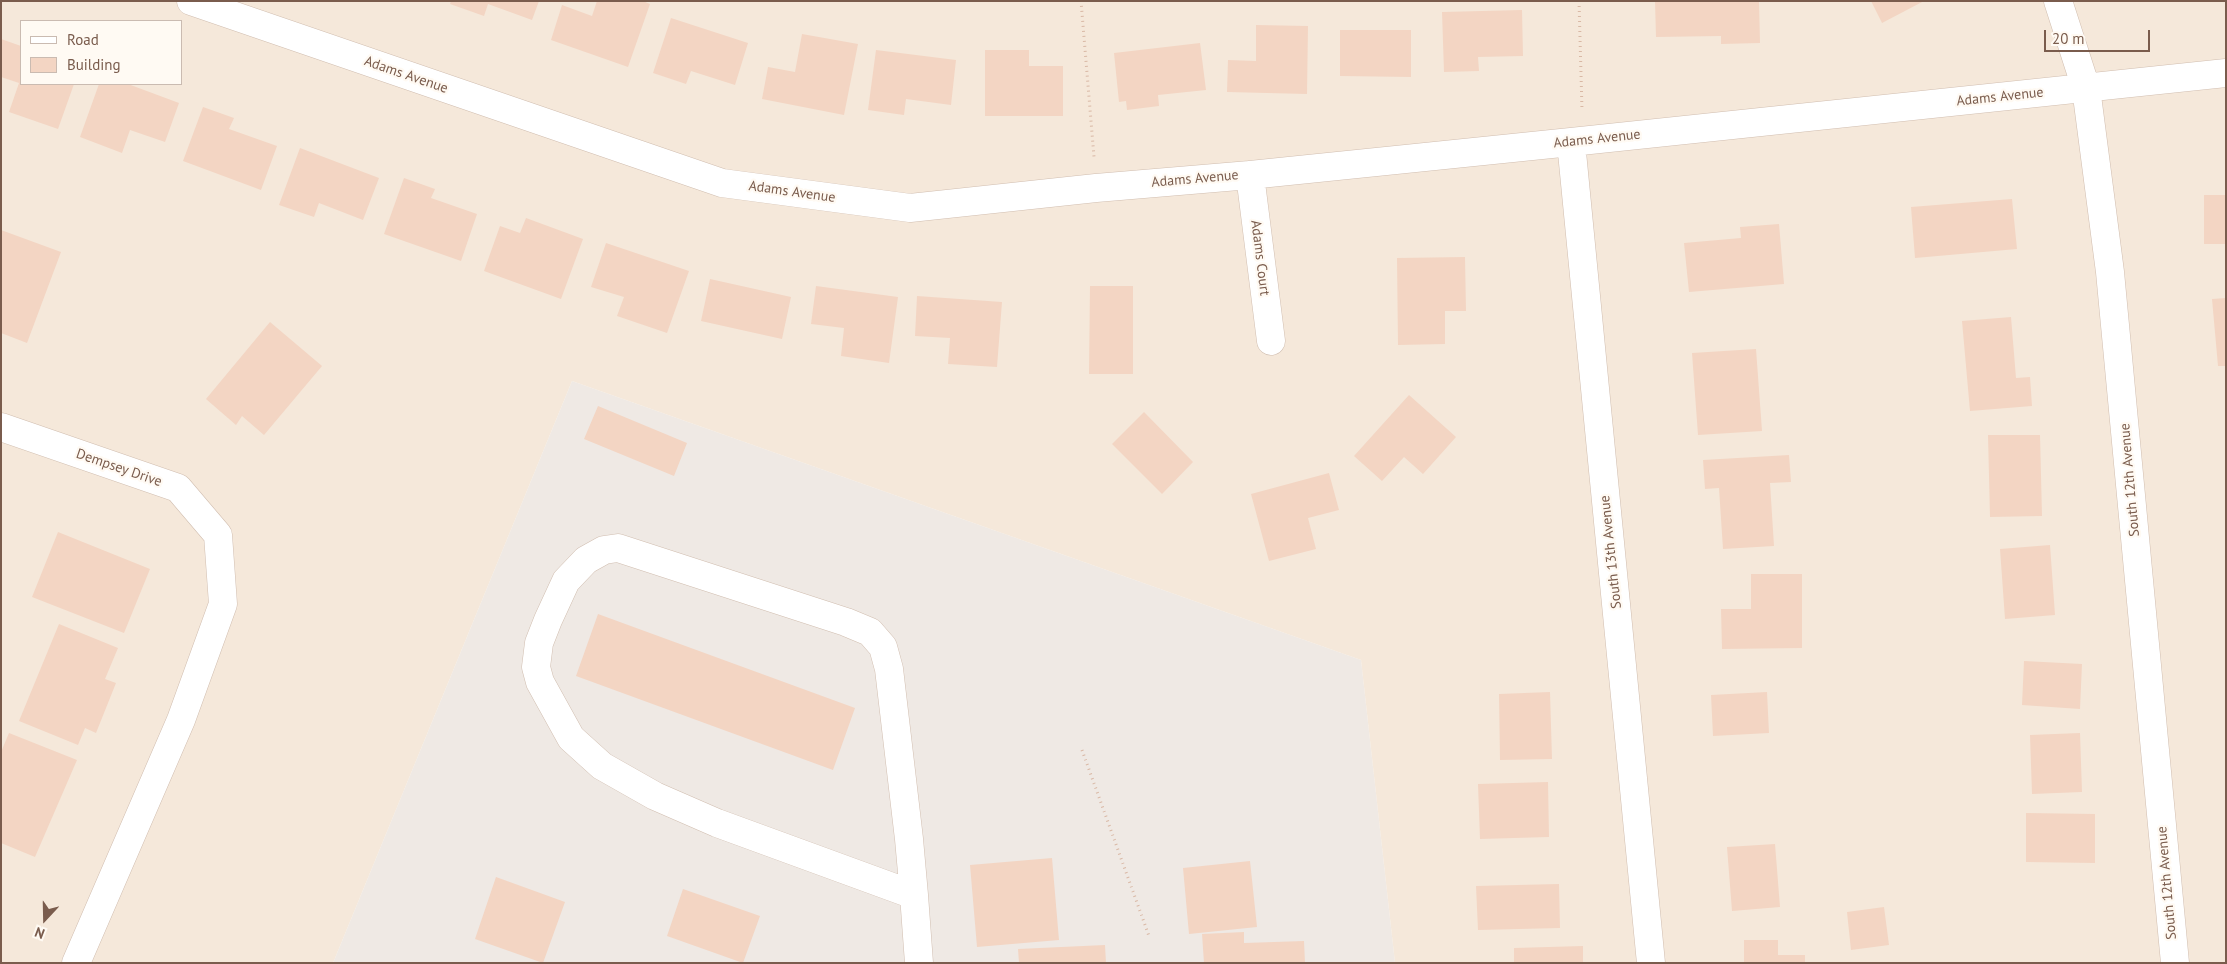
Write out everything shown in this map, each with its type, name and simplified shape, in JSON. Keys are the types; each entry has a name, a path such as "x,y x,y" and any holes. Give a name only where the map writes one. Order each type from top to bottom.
{"street":[{"name":"Adams Avenue","path":"191,1 236,9 722,183 910,208 1096,188 1250,175 2226,73"},
{"name":"South 12th Avenue","path":"2058,1 2086,88 2110,272 2175,963"},
{"name":"South 13th Avenue","path":"1577,141 1651,963"},
{"name":"Adams Court","path":"1250,175 1270,341"},
{"name":"Dempsey Drive","path":"1,427 178,488 218,535 223,604 181,720 76,963"},
{"path":"914,895 717,823 655,796 602,766 571,738 540,682 536,667 539,643 566,580 586,560 604,550 618,548 846,622 870,632 883,647 889,669 914,895 919,963"}],"path":[{"path":"1081,1 1096,188"},
{"path":"1577,141 1579,1"},
{"path":"1082,750 1149,936"}],"shaded area":[{"path":"1,1 2226,1 2226,963 1395,963 1361,660 572,381 333,963 1,963"},
{"path":"572,381 1361,660 1395,963 333,963"}],"building":[{"path":"451,1 539,1 532,20 488,4 484,16 450,4"},
{"path":"597,1 643,1 650,4 628,67 551,40 562,5 592,16"},
{"path":"1655,1 1759,1 1760,43 1721,44 1721,36 1656,37"},
{"path":"1871,1 1924,1 1882,23"},
{"path":"1522,10 1523,56 1478,57 1479,71 1444,72 1442,12"},
{"path":"671,18 748,43 735,85 691,71 686,84 653,73"},
{"path":"1256,25 1308,26 1307,94 1227,92 1228,60 1256,61"},
{"path":"1340,30 1411,30 1411,77 1340,76"},
{"path":"802,34 858,44 844,115 762,99 768,67 795,72"},
{"path":"1,39 20,46 20,85 74,85 58,129 9,112 19,83 1,77"},
{"path":"1200,43 1206,90 1158,95 1159,106 1127,110 1126,101 1119,102 1114,53"},
{"path":"876,50 956,60 951,105 906,99 904,115 868,110"},
{"path":"985,50 1029,50 1029,66 1063,66 1063,116 985,116"},
{"path":"99,85 131,85 179,103 165,142 130,130 122,153 80,137"},
{"path":"203,107 234,118 229,129 277,146 261,190 183,161"},
{"path":"300,148 379,178 363,220 319,203 314,217 279,205"},
{"path":"404,178 435,189 431,198 477,214 461,261 384,234"},
{"path":"2204,195 2226,195 2226,244 2204,244"},
{"path":"2012,199 2017,249 1915,258 1911,207"},
{"path":"526,218 583,239 561,299 484,271 500,226 520,233"},
{"path":"1779,224 1784,284 1689,292 1684,243 1741,238 1740,227"},
{"path":"1,230 61,252 27,343 1,333"},
{"path":"606,243 689,271 667,333 617,316 624,297 591,287"},
{"path":"1465,257 1466,311 1445,311 1445,344 1398,345 1397,258"},
{"path":"710,279 791,297 782,339 701,321"},
{"path":"816,286 898,297 889,363 841,356 844,328 811,324"},
{"path":"1090,286 1133,286 1133,374 1089,374"},
{"path":"917,296 1002,302 997,367 948,364 950,338 915,336"},
{"path":"2226,298 2226,366 2218,366 2212,299"},
{"path":"2011,317 2016,378 2030,377 2032,406 1970,411 1962,321"},
{"path":"270,322 322,366 264,435 242,416 236,425 206,399"},
{"path":"1756,349 1762,431 1698,435 1692,353"},
{"path":"1409,395 1456,437 1423,474 1404,457 1382,481 1354,456"},
{"path":"598,406 687,443 674,476 584,439"},
{"path":"1144,412 1193,462 1162,494 1112,444"},
{"path":"1988,435 2040,435 2042,516 1990,517"},
{"path":"1789,455 1791,482 1770,483 1774,546 1723,549 1719,488 1705,489 1703,460"},
{"path":"1329,473 1339,510 1308,518 1316,549 1269,561 1251,494"},
{"path":"58,532 150,569 124,633 32,597"},
{"path":"2050,545 2055,615 2005,619 2000,549"},
{"path":"1751,574 1802,574 1802,648 1722,649 1721,609 1751,609"},
{"path":"598,614 855,708 833,770 576,676"},
{"path":"59,624 118,648 105,679 116,683 96,733 85,728 78,745 19,721"},
{"path":"2024,661 2082,664 2080,709 2022,705"},
{"path":"1550,692 1552,759 1500,760 1499,694"},
{"path":"1767,692 1769,733 1713,736 1711,695"},
{"path":"9,733 77,760 35,857 1,843 1,752"},
{"path":"2080,733 2082,792 2032,794 2030,735"},
{"path":"1548,782 1549,837 1480,839 1478,784"},
{"path":"2026,813 2095,814 2095,863 2026,862"},
{"path":"1775,844 1780,907 1732,911 1727,847"},
{"path":"1052,858 1059,940 977,947 970,865"},
{"path":"1250,861 1257,927 1189,934 1183,868"},
{"path":"496,877 565,902 543,963 475,939"},
{"path":"1559,884 1560,928 1478,930 1476,886"},
{"path":"683,889 760,916 743,963 667,936"},
{"path":"1884,907 1889,945 1851,950 1847,912"},
{"path":"1244,932 1244,943 1304,941 1305,963 1204,963 1202,934"},
{"path":"1744,940 1778,940 1778,955 1805,955 1805,963 1744,963"},
{"path":"1105,945 1106,963 1019,963 1018,949"},
{"path":"1583,946 1583,963 1514,963 1514,948"}]}
